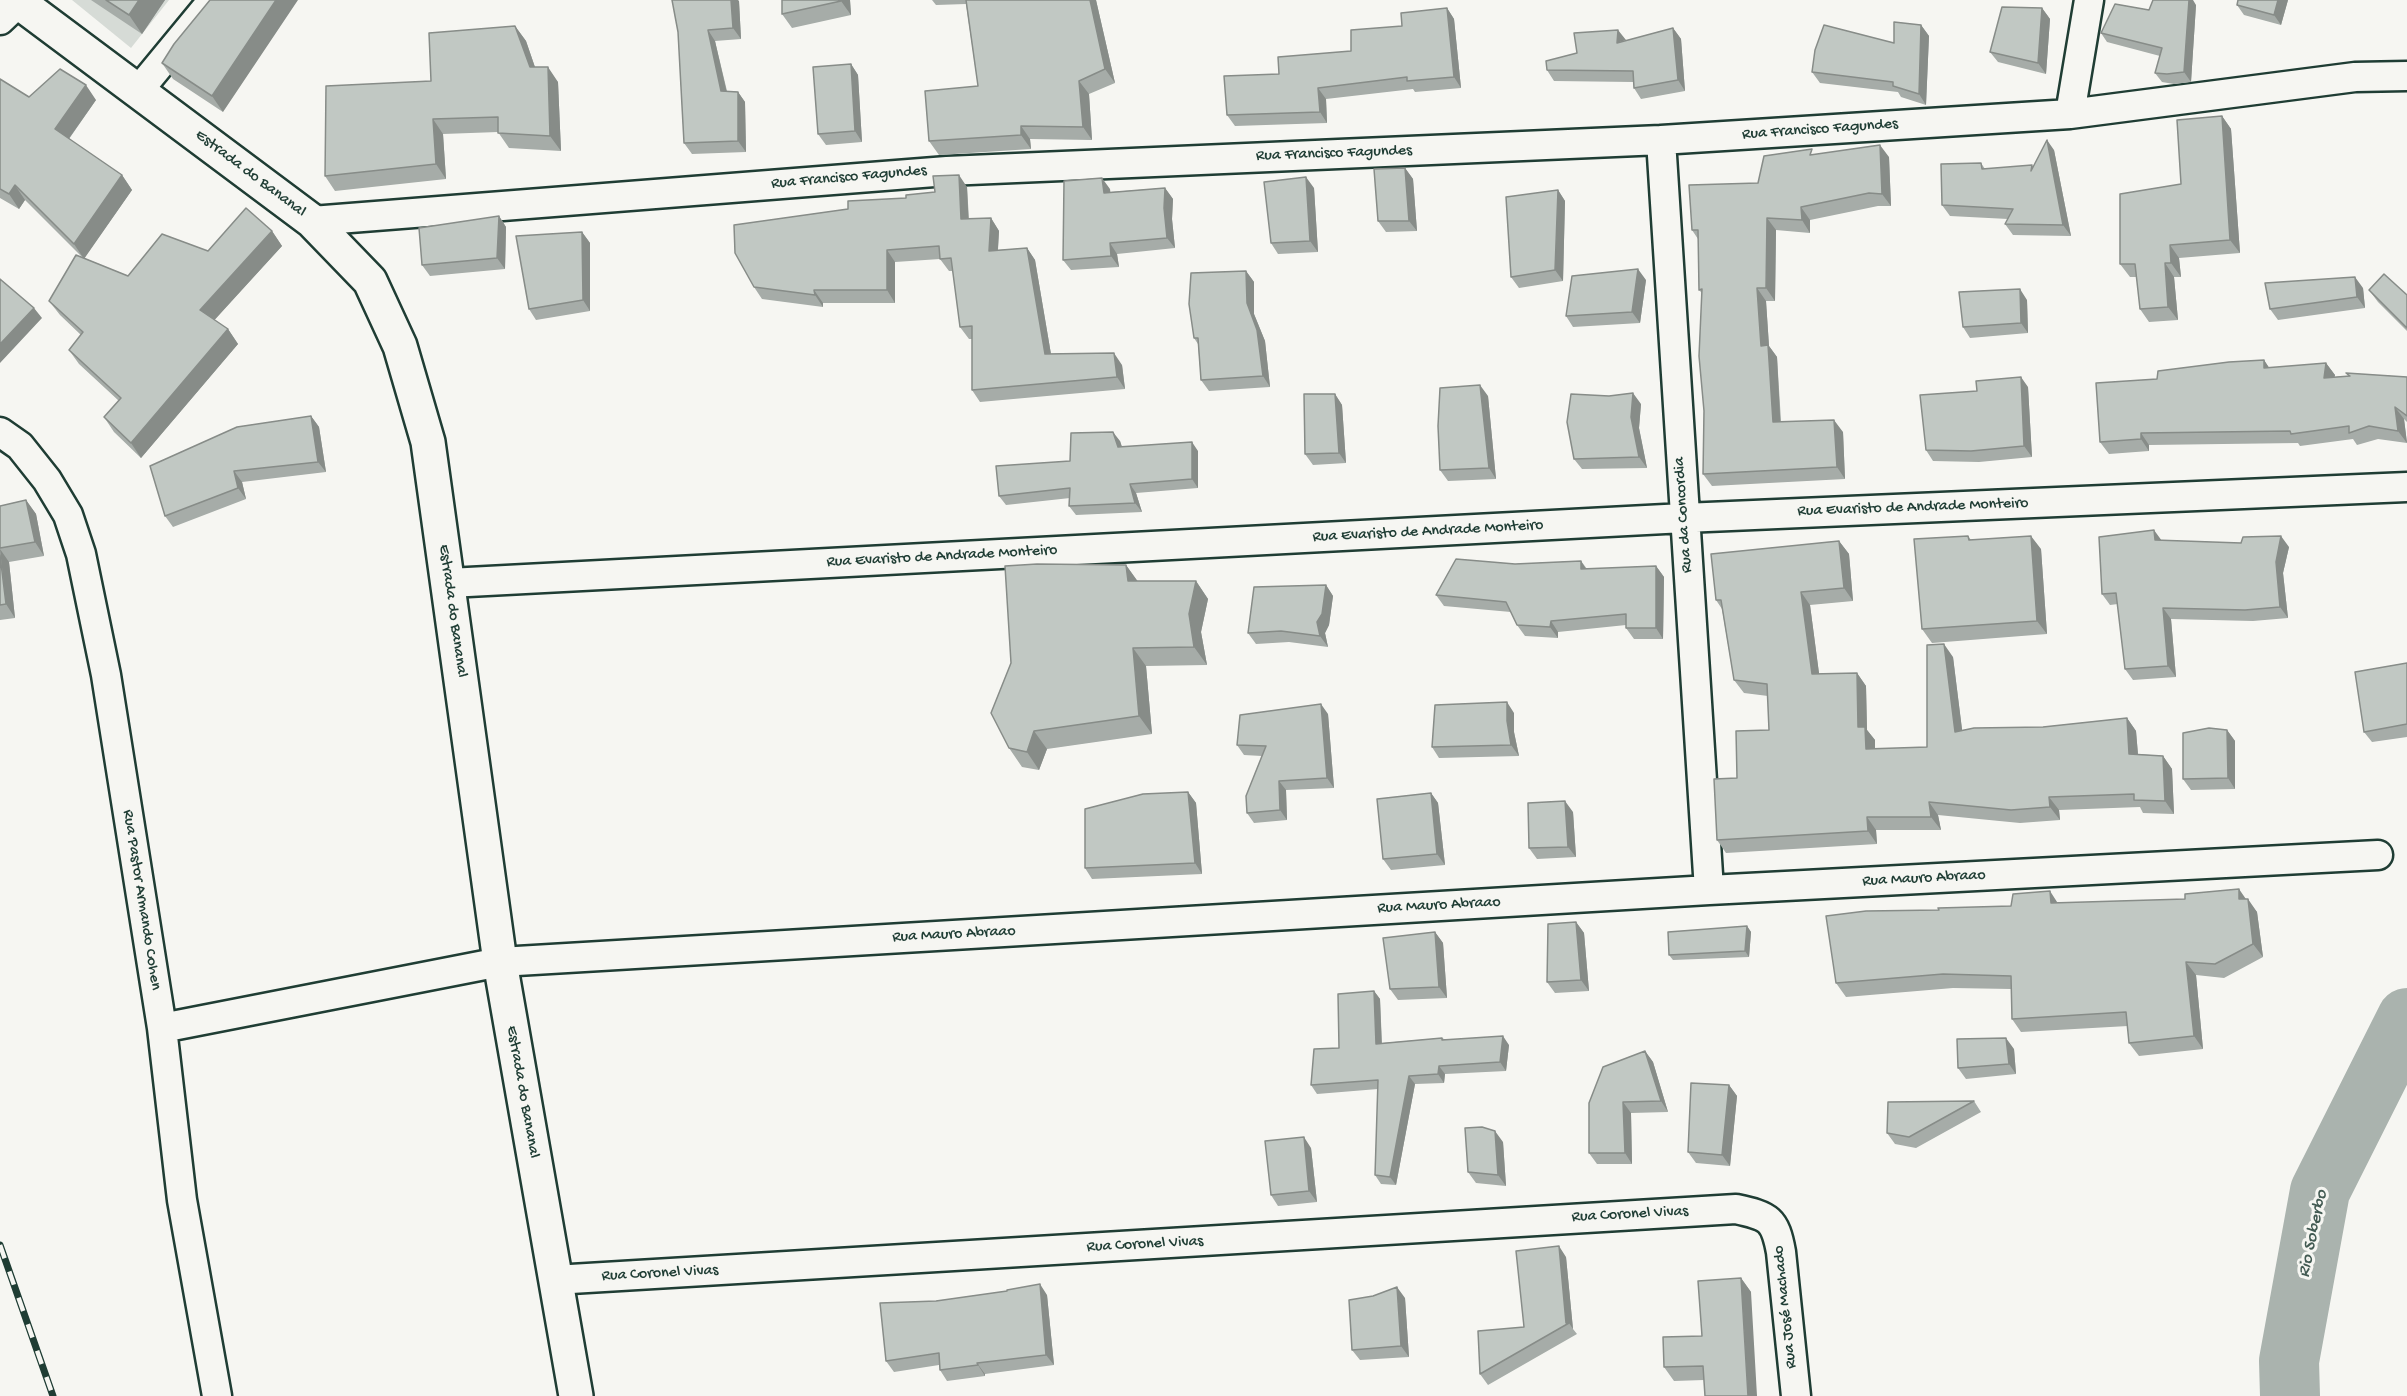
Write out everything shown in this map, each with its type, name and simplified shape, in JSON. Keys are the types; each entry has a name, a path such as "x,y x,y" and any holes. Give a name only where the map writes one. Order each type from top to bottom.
{"main road":[{"name":"Estrada do Bananal","path":"12,7 138,91 312,221 370,281 400,346 428,441 500,962 576,1396"}],"street":[{"path":"138,91 213,0"},
{"path":"2070,114 2089,0"},
{"name":"Rua Francisco Fagundes","path":"312,221 947,171 1661,140 2070,114 2355,77 2407,76"},
{"name":"Rua da Concordia","path":"1661,140 1709,890"},
{"name":"Rua Pastor Armando Cohen","path":"0,432 20,446 47,480 68,515 81,554 106,675 162,1028 182,1200 217,1396"},
{"name":"Rua Evaristo de Andrade Monteiro","path":"449,583 1684,518 2407,488"},
{"name":"Rua Mauro Abraao","path":"162,1028 500,962 1709,890 2378,855"},
{"name":"Rua Coronel Vivas","path":"554,1280 1736,1209"},
{"name":"Rua José Machado","path":"1736,1209 1762,1214 1777,1230 1796,1396"}],"shaded area":[{"path":"72,0 169,0 131,48"}],"building":[{"path":"106,0 139,0 129,15"},
{"path":"210,0 276,0 212,96 162,63 174,44"},
{"path":"672,0 731,0 733,28 708,30 721,91 738,92 738,141 684,143 678,32"},
{"path":"782,0 841,0 841,1 782,14"},
{"path":"966,0 1090,0 1105,69 1079,81 1083,127 1021,126 1021,135 929,141 925,91 978,86"},
{"path":"2153,0 2189,0 2184,72 2155,73 2162,48 2101,33 2115,4 2149,10"},
{"path":"2238,0 2278,0 2274,15 2237,5"},
{"path":"2002,7 2042,8 2038,63 1990,52"},
{"path":"1447,8 1454,77 1407,81 1407,77 1318,88 1320,112 1227,115 1224,76 1279,74 1278,57 1351,51 1351,30 1402,26 1401,13"},
{"path":"1894,22 1921,25 1919,94 1893,86 1893,82 1812,72 1815,50 1824,25 1894,43"},
{"path":"515,26 530,67 548,67 550,136 498,133 498,117 433,119 436,164 325,176 326,86 431,81 429,33"},
{"path":"1673,28 1678,80 1634,88 1633,71 1547,70 1546,61 1577,53 1574,33 1618,30 1617,43"},
{"path":"851,64 855,131 818,134 813,67"},
{"path":"60,69 86,85 55,129 122,175 74,244 15,185 9,194 0,189 0,79 29,97"},
{"path":"2222,116 2230,240 2170,245 2171,263 2165,263 2168,307 2140,309 2135,264 2120,264 2120,194 2181,184 2177,120"},
{"path":"2047,140 2063,225 2005,224 2013,209 1942,205 1941,164 1981,163 1982,169 2032,165 2031,171"},
{"path":"1880,145 1882,194 1869,193 1801,207 1802,220 1767,218 1766,288 1757,288 1761,346 1768,345 1773,422 1834,420 1837,467 1703,474 1704,411 1699,356 1702,289 1699,290 1698,230 1692,230 1689,185 1758,183 1764,156 1812,149 1810,155"},
{"path":"1405,168 1409,221 1378,221 1374,169"},
{"path":"959,175 961,219 991,218 989,251 1027,248 1045,354 1114,353 1117,377 972,390 972,326 960,327 951,258 940,259 939,246 887,250 887,290 814,290 815,295 754,287 735,253 734,225 848,209 848,201 906,198 906,195 935,192 933,176"},
{"path":"1306,177 1310,241 1271,243 1264,182"},
{"path":"1102,178 1104,193 1165,188 1167,238 1110,243 1111,256 1063,260 1064,181"},
{"path":"1558,190 1555,270 1511,277 1506,197"},
{"path":"246,208 272,231 200,310 228,329 131,443 104,417 121,398 69,350 83,332 49,301 76,255 128,276 162,234 208,251"},
{"path":"499,216 497,258 422,265 419,228"},
{"path":"582,232 583,300 529,309 516,236"},
{"path":"1638,269 1632,312 1566,316 1572,276"},
{"path":"1246,271 1247,303 1257,330 1263,376 1201,380 1198,338 1194,338 1189,304 1191,273"},
{"path":"2384,274 2407,295 2407,328 2369,290"},
{"path":"2355,277 2357,297 2270,309 2265,283"},
{"path":"0,279 34,308 0,344"},
{"path":"2020,289 2021,323 1963,327 1959,292"},
{"path":"2264,360 2264,368 2326,363 2324,378 2350,376 2346,373 2407,377 2407,416 2395,407 2398,431 2369,426 2349,433 2349,426 2291,434 2290,431 2141,433 2141,439 2100,442 2096,383 2157,379 2158,371"},
{"path":"2021,377 2024,446 1971,451 1926,450 1920,395 1977,391 1976,381"},
{"path":"1480,385 1489,468 1440,470 1438,426 1440,388"},
{"path":"1633,393 1631,417 1639,457 1574,459 1567,422 1571,394 1609,396"},
{"path":"1304,394 1335,394 1339,453 1305,454"},
{"path":"311,416 318,462 234,471 238,488 165,516 150,466 237,427"},
{"path":"1113,432 1118,447 1192,442 1192,479 1130,484 1135,503 1069,506 1070,488 999,496 996,466 1070,461 1071,433"},
{"path":"26,500 35,542 0,548 0,506"},
{"path":"2154,530 2155,540 2241,543 2243,537 2281,536 2276,562 2280,607 2245,610 2163,608 2168,666 2125,669 2116,593 2102,594 2099,537"},
{"path":"1968,536 1969,540 2031,536 2037,621 1922,629 1914,539"},
{"path":"1839,541 1844,588 1801,592 1812,674 1857,673 1858,727 1865,727 1866,749 1927,747 1927,645 1944,644 1955,732 1974,728 2043,727 2127,718 2129,754 2163,756 2165,801 2134,800 2134,794 2049,797 2050,807 2011,810 1929,802 1931,817 1867,817 1868,831 1717,840 1714,779 1737,778 1736,731 1769,730 1767,684 1734,680 1721,600 1716,600 1711,554"},
{"path":"0,555 6,604 0,605"},
{"path":"1456,559 1515,564 1581,561 1581,569 1656,566 1656,628 1626,628 1626,614 1551,621 1550,627 1517,625 1506,602 1436,595"},
{"path":"1126,565 1128,581 1196,581 1189,614 1194,647 1133,648 1139,716 1034,731 1027,752 1009,748 991,713 1011,663 1005,566"},
{"path":"1326,585 1322,614 1317,622 1320,636 1281,631 1248,633 1254,587"},
{"path":"2407,663 2407,724 2364,732 2355,672"},
{"path":"1507,702 1511,745 1432,747 1435,705"},
{"path":"1321,704 1327,778 1279,781 1280,810 1247,813 1246,796 1266,746 1237,745 1240,715"},
{"path":"2209,728 2227,730 2228,778 2183,779 2183,733"},
{"path":"1188,792 1195,863 1085,868 1085,809 1143,794"},
{"path":"1431,793 1437,854 1383,859 1377,799"},
{"path":"1565,801 1568,847 1529,848 1528,803"},
{"path":"2239,889 2239,899 2248,899 2253,944 2215,964 2186,962 2194,1036 2129,1043 2126,1012 2012,1019 2011,976 1943,974 1836,983 1826,916 1866,911 2011,906 2013,894 2050,891 2051,903 2185,899 2185,894"},
{"path":"1576,922 1581,980 1547,982 1548,924"},
{"path":"1747,926 1745,951 1669,955 1668,932"},
{"path":"1435,932 1439,987 1390,989 1383,938"},
{"path":"1374,991 1376,1044 1442,1038 1442,1040 1503,1036 1500,1062 1439,1066 1438,1074 1409,1076 1390,1177 1375,1175 1378,1080 1311,1085 1314,1049 1339,1048 1338,994"},
{"path":"2006,1038 2009,1064 1958,1068 1957,1039"},
{"path":"1645,1051 1661,1101 1623,1102 1625,1153 1589,1153 1589,1103 1603,1067"},
{"path":"1691,1083 1729,1085 1722,1155 1688,1152"},
{"path":"1974,1101 1909,1137 1887,1133 1888,1102"},
{"path":"1482,1127 1495,1131 1498,1175 1468,1172 1465,1128"},
{"path":"1304,1137 1309,1191 1271,1195 1265,1141"},
{"path":"1559,1246 1566,1323 1569,1323 1480,1374 1478,1331 1524,1327 1516,1251"},
{"path":"1741,1278 1748,1396 1705,1396 1703,1366 1664,1367 1663,1337 1702,1336 1698,1281"},
{"path":"1040,1284 1046,1355 940,1370 939,1353 886,1361 880,1303 936,1301"},
{"path":"1397,1287 1401,1346 1352,1350 1349,1300 1373,1296"}],"waterway":[{"name":"Rio Soberbo","path":"2290,1396 2289,1361 2320,1191 2407,1018"}],"railway":[{"path":"0,1245 53,1396"}]}
